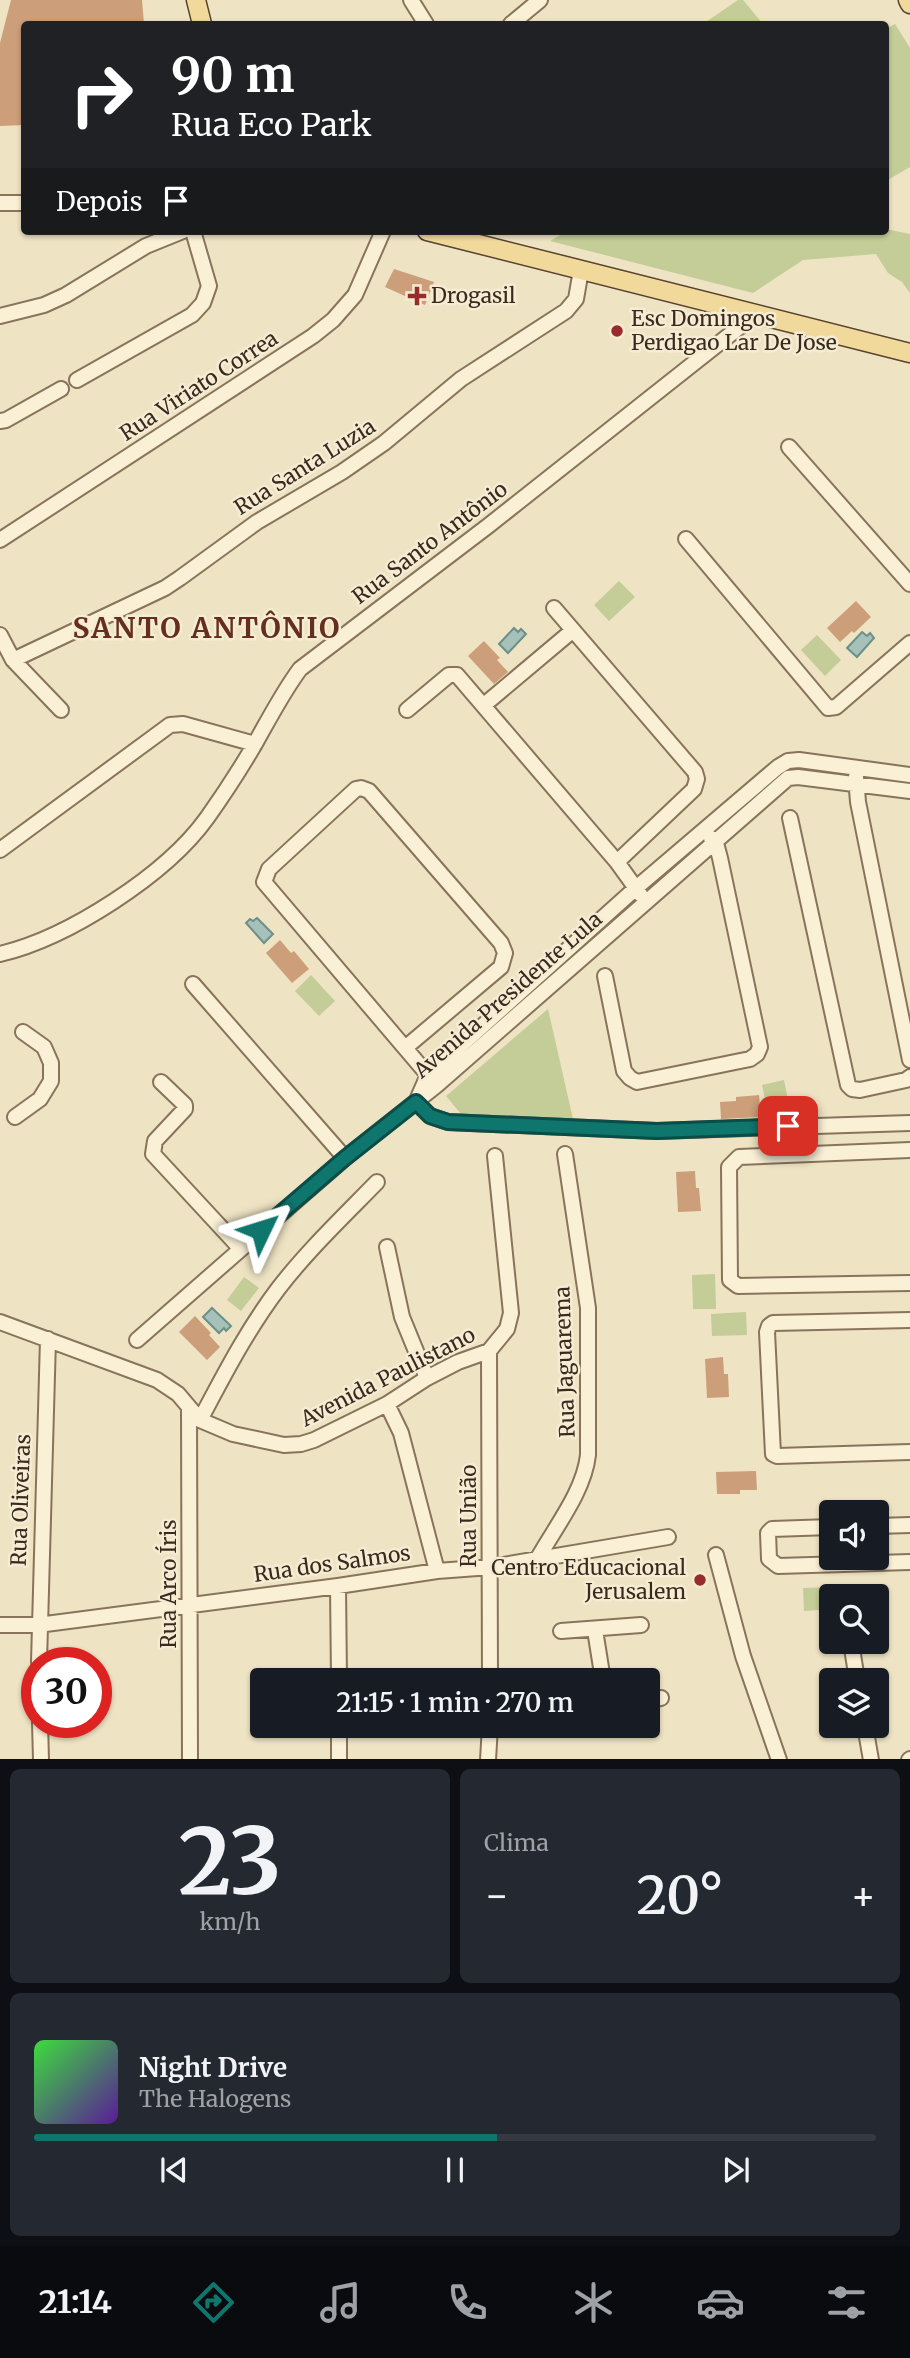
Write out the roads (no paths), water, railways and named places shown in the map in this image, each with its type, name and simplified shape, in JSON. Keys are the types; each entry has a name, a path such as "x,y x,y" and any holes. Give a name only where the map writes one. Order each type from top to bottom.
{"main road":[{"path":"196,0 201,21"},
{"path":"462,235 581,270 910,353"}],"street":[{"path":"411,0 424,21"},
{"path":"515,21 540,0"},
{"path":"0,203 21,203"},
{"path":"0,316 44,305 66,295 146,246 173,235"},
{"path":"77,380 192,315 203,303 209,286 194,235"},
{"name":"Rua Viriato Correa","path":"0,540 313,336 339,314 355,295 381,235"},
{"name":"Rua Santa Luzia","path":"13,660 165,588 257,522 384,443 461,379 566,311 576,299 581,270"},
{"name":"Rua Santo Antônio","path":"0,954 36,943 61,931 121,896 148,876 195,834 255,744 286,687 308,662 499,518 756,314"},
{"path":"0,421 61,389"},
{"path":"789,447 910,584"},
{"path":"686,539 828,708 836,707 910,643"},
{"path":"554,608 695,772 697,779 694,789 617,862"},
{"path":"484,705 572,631"},
{"path":"0,635 13,660 61,710"},
{"path":"407,710 453,674 457,675 617,862 647,903"},
{"path":"0,850 170,725 183,724 255,744"},
{"name":"Avenida Presidente Lula","path":"416,1102 432,1080 636,888 788,761 799,760 910,775"},
{"path":"857,768 856,785 910,1060"},
{"name":"Avenida Presidente Lula","path":"432,1080 647,903 788,778 910,791"},
{"path":"405,1048 501,967 505,953 501,943 369,791 361,788 356,789 269,869 264,882 432,1080"},
{"path":"790,818 849,1085 852,1089 860,1090 910,1077"},
{"path":"605,976 624,1071 637,1082 750,1059 757,1054 760,1047 716,843 704,830"},
{"path":"193,984 345,1158"},
{"path":"15,1117 40,1100 51,1081 51,1063 44,1047 23,1032"},
{"path":"160,1082 185,1105 185,1109 155,1141 153,1154 240,1248"},
{"path":"137,1340 345,1158 416,1102 430,1116 439,1120 476,1124 657,1131 910,1123"},
{"path":"910,1150 739,1157 729,1167 730,1280 733,1284 910,1283"},
{"name":"Rua Jaguarema","path":"538,1558 580,1489 587,1472 588,1308 565,1154"},
{"name":"Avenida Paulistano","path":"0,1322 169,1386 200,1420 246,1437 284,1445 314,1440 387,1405 427,1378 458,1362 489,1351 507,1329 511,1313 495,1156"},
{"path":"200,1420 234,1356 278,1289 377,1182"},
{"path":"387,1247 402,1317 427,1378"},
{"path":"910,1320 773,1323 767,1332 772,1454 910,1452"},
{"name":"Rua Oliveiras","path":"39,1647 48,1339"},
{"name":"Rua União","path":"489,1351 490,1668"},
{"path":"387,1405 401,1433 436,1571"},
{"name":"Rua Arco Íris","path":"188,1408 190,1759"},
{"path":"889,1526 910,1525"},
{"path":"819,1527 772,1529 768,1533 769,1559 778,1566 819,1565"},
{"name":"Rua dos Salmos","path":"0,1625 38,1625 436,1571 491,1567 668,1537"},
{"path":"716,1555 743,1657 779,1759"},
{"path":"889,1563 910,1562"},
{"path":"338,1586 339,1668"},
{"path":"561,1631 641,1625"},
{"path":"594,1630 601,1668"},
{"path":"40,1738 41,1759"},
{"path":"339,1738 339,1759"},
{"path":"488,1759 491,1738"},
{"path":"867,1738 871,1759"}],"water":[{"path":"514,628 518,632 521,629 526,634 508,653 499,644"},
{"path":"862,632 867,636 870,633 874,638 857,657 847,648"},
{"path":"257,918 273,934 264,943 246,923"},
{"path":"212,1308 231,1326 226,1331 224,1328 219,1333 203,1317"}],"place":[{"name":"Drogasil","path":"417,296"},
{"name":"Esc Domingos Perdigao Lar De Jose","path":"617,331"},
{"name":"Centro Educacional Jerusalem","path":"700,1580"}],"district":[{"name":"SANTO ANTÔNIO","path":"207,628"}]}
